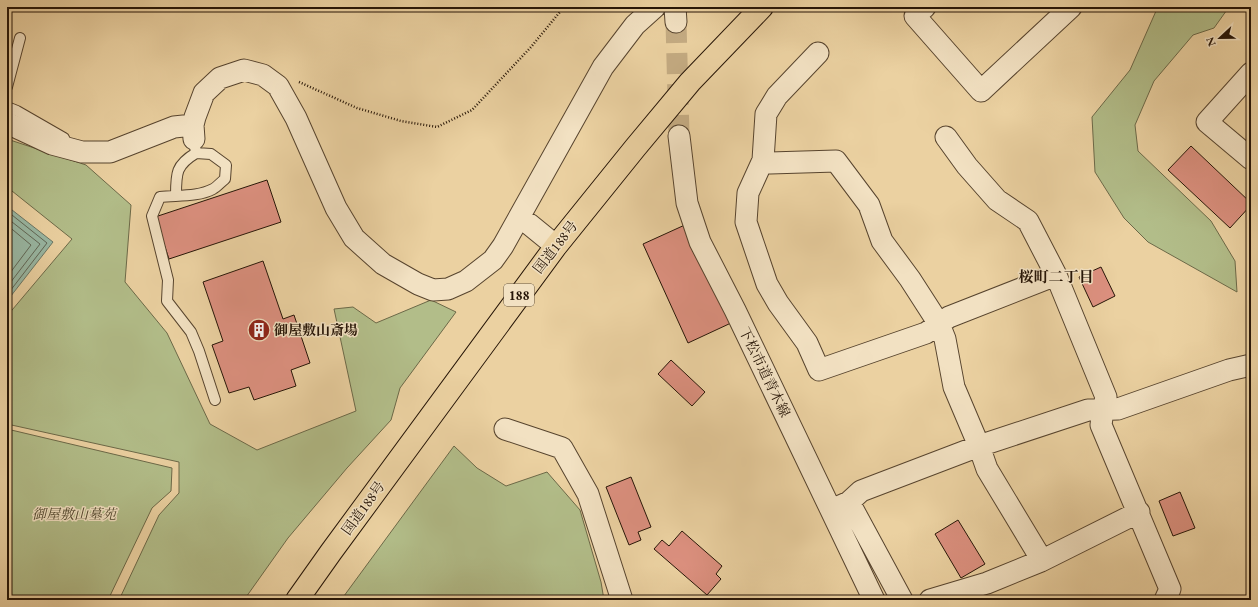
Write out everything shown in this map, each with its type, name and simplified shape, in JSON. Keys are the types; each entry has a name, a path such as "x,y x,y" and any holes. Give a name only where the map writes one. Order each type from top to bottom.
{"highway":[{"path":"690,82 742,7"},
{"name":"国道188号","path":"297,600 330,552 556,246 690,82 762,7"}],"street":[{"path":"7,123 52,144 82,152 110,152 174,127 195,139 195,117 204,93 220,78 244,70 264,75 278,86 296,118 336,208 354,238 383,264 418,284 433,290 448,289 466,281 493,260 519,218 603,67 635,25 655,7"},
{"path":"925,7 915,16 981,91 1071,7"},
{"path":"818,53 777,96 766,114 763,160 748,193 746,222 767,284 778,303 807,343 820,370 926,333 948,317 1056,275"},
{"path":"1251,73 1207,122 1251,159"},
{"name":"下松市道青木線","path":"679,136 687,203 700,242 840,506 874,600"},
{"path":"946,137 967,166 997,200 1028,221 1056,275 1106,397 1101,425 1139,512 1170,589 1165,600"},
{"path":"763,160 770,163 836,161 869,205 882,241 910,279 939,324 945,339 954,388 979,446 987,469 1041,561"},
{"path":"519,218 529,224 556,246"},
{"path":"902,600 840,506 861,491 979,446 1088,410 1118,409 1229,370 1251,365"},
{"path":"506,429 562,448 588,494 622,600"},
{"path":"930,600 987,583 1041,561 1139,512"}],"lane":[{"path":"7,86 20,38"},
{"path":"7,107 18,111 64,138 67,148"},
{"path":"176,195 176,172 187,158 195,139 226,165 225,179 213,189 197,195 160,197 152,216 168,280 167,301 191,332 199,351 215,400"}],"path":[{"path":"278,86 292,80 357,108 401,121 437,127 472,110 531,47 564,7"}],"green space":[{"path":"1154,7 1229,7 1214,28 1193,35 1154,81 1135,125 1138,151 1211,221 1235,261 1237,292 1148,242 1124,218 1095,172 1092,117 1130,70 1156,11"},
{"path":"7,139 86,165 131,205 125,282 167,333 210,424 257,450 356,411 334,309 353,307 376,323 431,300 456,312 400,388 391,420 347,468 288,538 244,600 119,600 159,515 179,493 179,462 7,424 7,316 72,239 7,187"},
{"name":"御屋敷山墓苑","path":"7,429 172,468 171,491 152,508 108,600 7,600"},
{"path":"454,446 477,468 506,486 547,472 580,510 601,582 604,600 341,600"}],"water":[{"path":"7,206 53,242 7,301"}],"building":[{"path":"1191,146 1251,203 1251,205 1230,228 1168,170"},
{"path":"267,180 281,222 169,259 155,217"},
{"path":"687,224 731,323 688,343 643,244"},
{"name":"御屋敷山斎場","path":"263,261 283,319 294,315 310,363 291,370 296,386 254,400 249,387 229,393 212,345 223,341 203,282"},
{"path":"1101,267 1115,296 1093,307 1079,277"},
{"path":"671,360 705,392 692,406 658,374"},
{"path":"631,477 651,527 638,532 641,540 629,545 606,487"},
{"path":"1180,492 1195,528 1173,536 1159,501"},
{"path":"958,520 985,564 961,578 935,534"},
{"path":"682,531 722,566 716,574 721,579 707,595 654,549 662,540 669,546"}],"tunnel":[{"path":"676,22 679,136"}],"place":[{"name":"御屋敷山斎場","path":"259,330"}],"district":[{"name":"桜町二丁目","path":"1056,276"}]}
